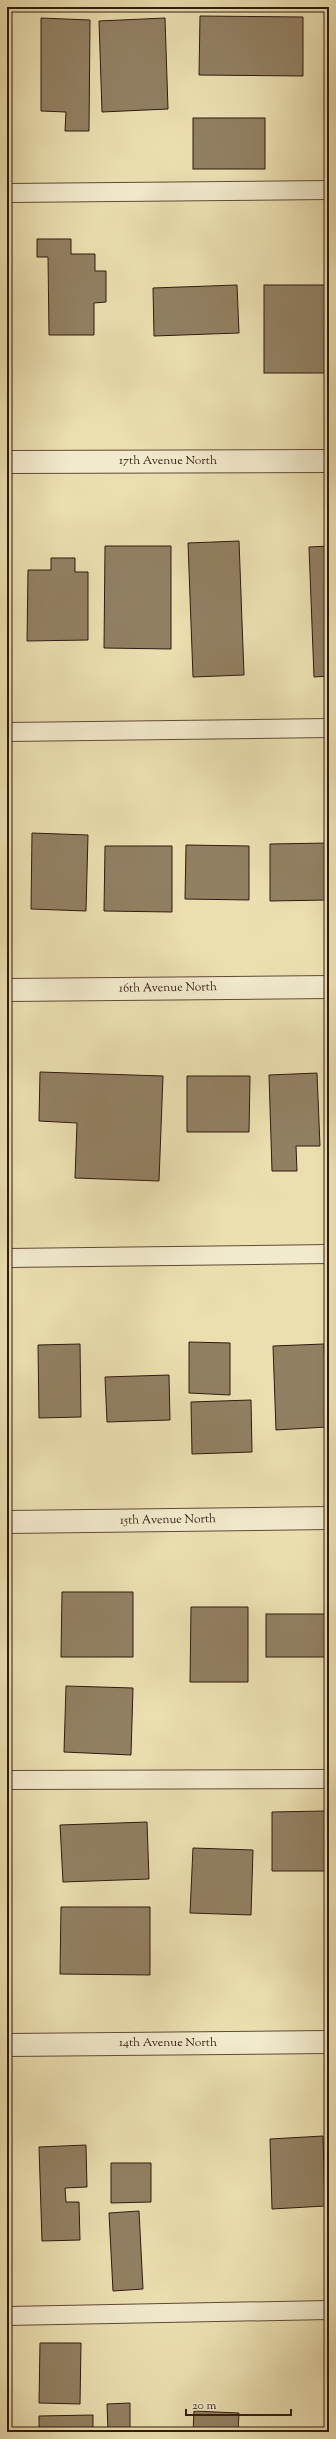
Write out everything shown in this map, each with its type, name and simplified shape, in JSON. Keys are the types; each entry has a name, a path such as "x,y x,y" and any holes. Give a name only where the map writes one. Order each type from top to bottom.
{"street":[{"name":"17th Avenue North","path":"7,462 329,461"},
{"name":"16th Avenue North","path":"7,990 329,987"},
{"name":"15th Avenue North","path":"7,1522 329,1518"},
{"name":"14th Avenue North","path":"7,2045 329,2042"}],"lane":[{"path":"7,193 329,190"},
{"path":"7,732 329,728"},
{"path":"7,1258 329,1254"},
{"path":"7,1780 329,1779"},
{"path":"7,2316 329,2310"}],"building":[{"path":"200,16 303,17 303,76 199,75"},
{"path":"41,18 90,20 89,131 65,131 66,112 41,111"},
{"path":"165,18 168,109 102,112 99,21"},
{"path":"193,118 265,118 265,169 193,169"},
{"path":"37,239 71,239 71,254 95,254 95,271 106,271 106,302 94,303 94,335 49,335 48,257 37,257"},
{"path":"237,285 239,333 154,336 153,288"},
{"path":"264,285 328,285 328,373 264,373"},
{"path":"239,541 244,675 193,677 188,543"},
{"path":"105,546 171,546 171,649 104,648"},
{"path":"329,546 329,676 314,677 309,547"},
{"path":"51,558 75,558 75,572 88,572 88,640 27,641 28,570 51,570"},
{"path":"32,833 88,835 86,911 31,909"},
{"path":"329,843 329,900 270,901 270,844"},
{"path":"186,845 249,846 249,900 185,899"},
{"path":"105,846 172,846 172,912 104,911"},
{"path":"40,1072 163,1076 159,1181 75,1178 77,1123 39,1121"},
{"path":"317,1073 320,1146 296,1146 297,1171 272,1171 269,1075"},
{"path":"187,1076 250,1076 249,1132 187,1132"},
{"path":"189,1342 230,1343 230,1395 189,1393"},
{"path":"80,1344 81,1417 39,1418 38,1345"},
{"path":"324,1344 327,1427 276,1430 273,1346"},
{"path":"169,1375 170,1420 107,1422 105,1377"},
{"path":"251,1400 252,1452 192,1454 191,1402"},
{"path":"62,1592 133,1592 133,1657 61,1657"},
{"path":"191,1607 248,1607 248,1682 190,1682"},
{"path":"266,1614 329,1614 329,1657 266,1657"},
{"path":"66,1686 133,1688 131,1755 64,1752"},
{"path":"325,1811 326,1871 272,1871 272,1812"},
{"path":"147,1822 149,1879 63,1882 60,1825"},
{"path":"193,1848 253,1850 251,1915 190,1913"},
{"path":"61,1907 150,1907 150,1975 60,1974"},
{"path":"323,2136 325,2206 272,2209 270,2139"},
{"path":"86,2145 87,2187 65,2188 66,2202 79,2202 80,2240 42,2241 39,2147"},
{"path":"111,2163 151,2163 151,2202 111,2203"},
{"path":"139,2211 143,2289 113,2291 109,2213"},
{"path":"40,2343 81,2343 80,2404 39,2403"},
{"path":"130,2403 130,2429 175,2429 176,2432 108,2432 107,2404"},
{"path":"194,2411 239,2413 238,2432 193,2432"},
{"path":"93,2415 93,2432 39,2432 39,2416"}]}
